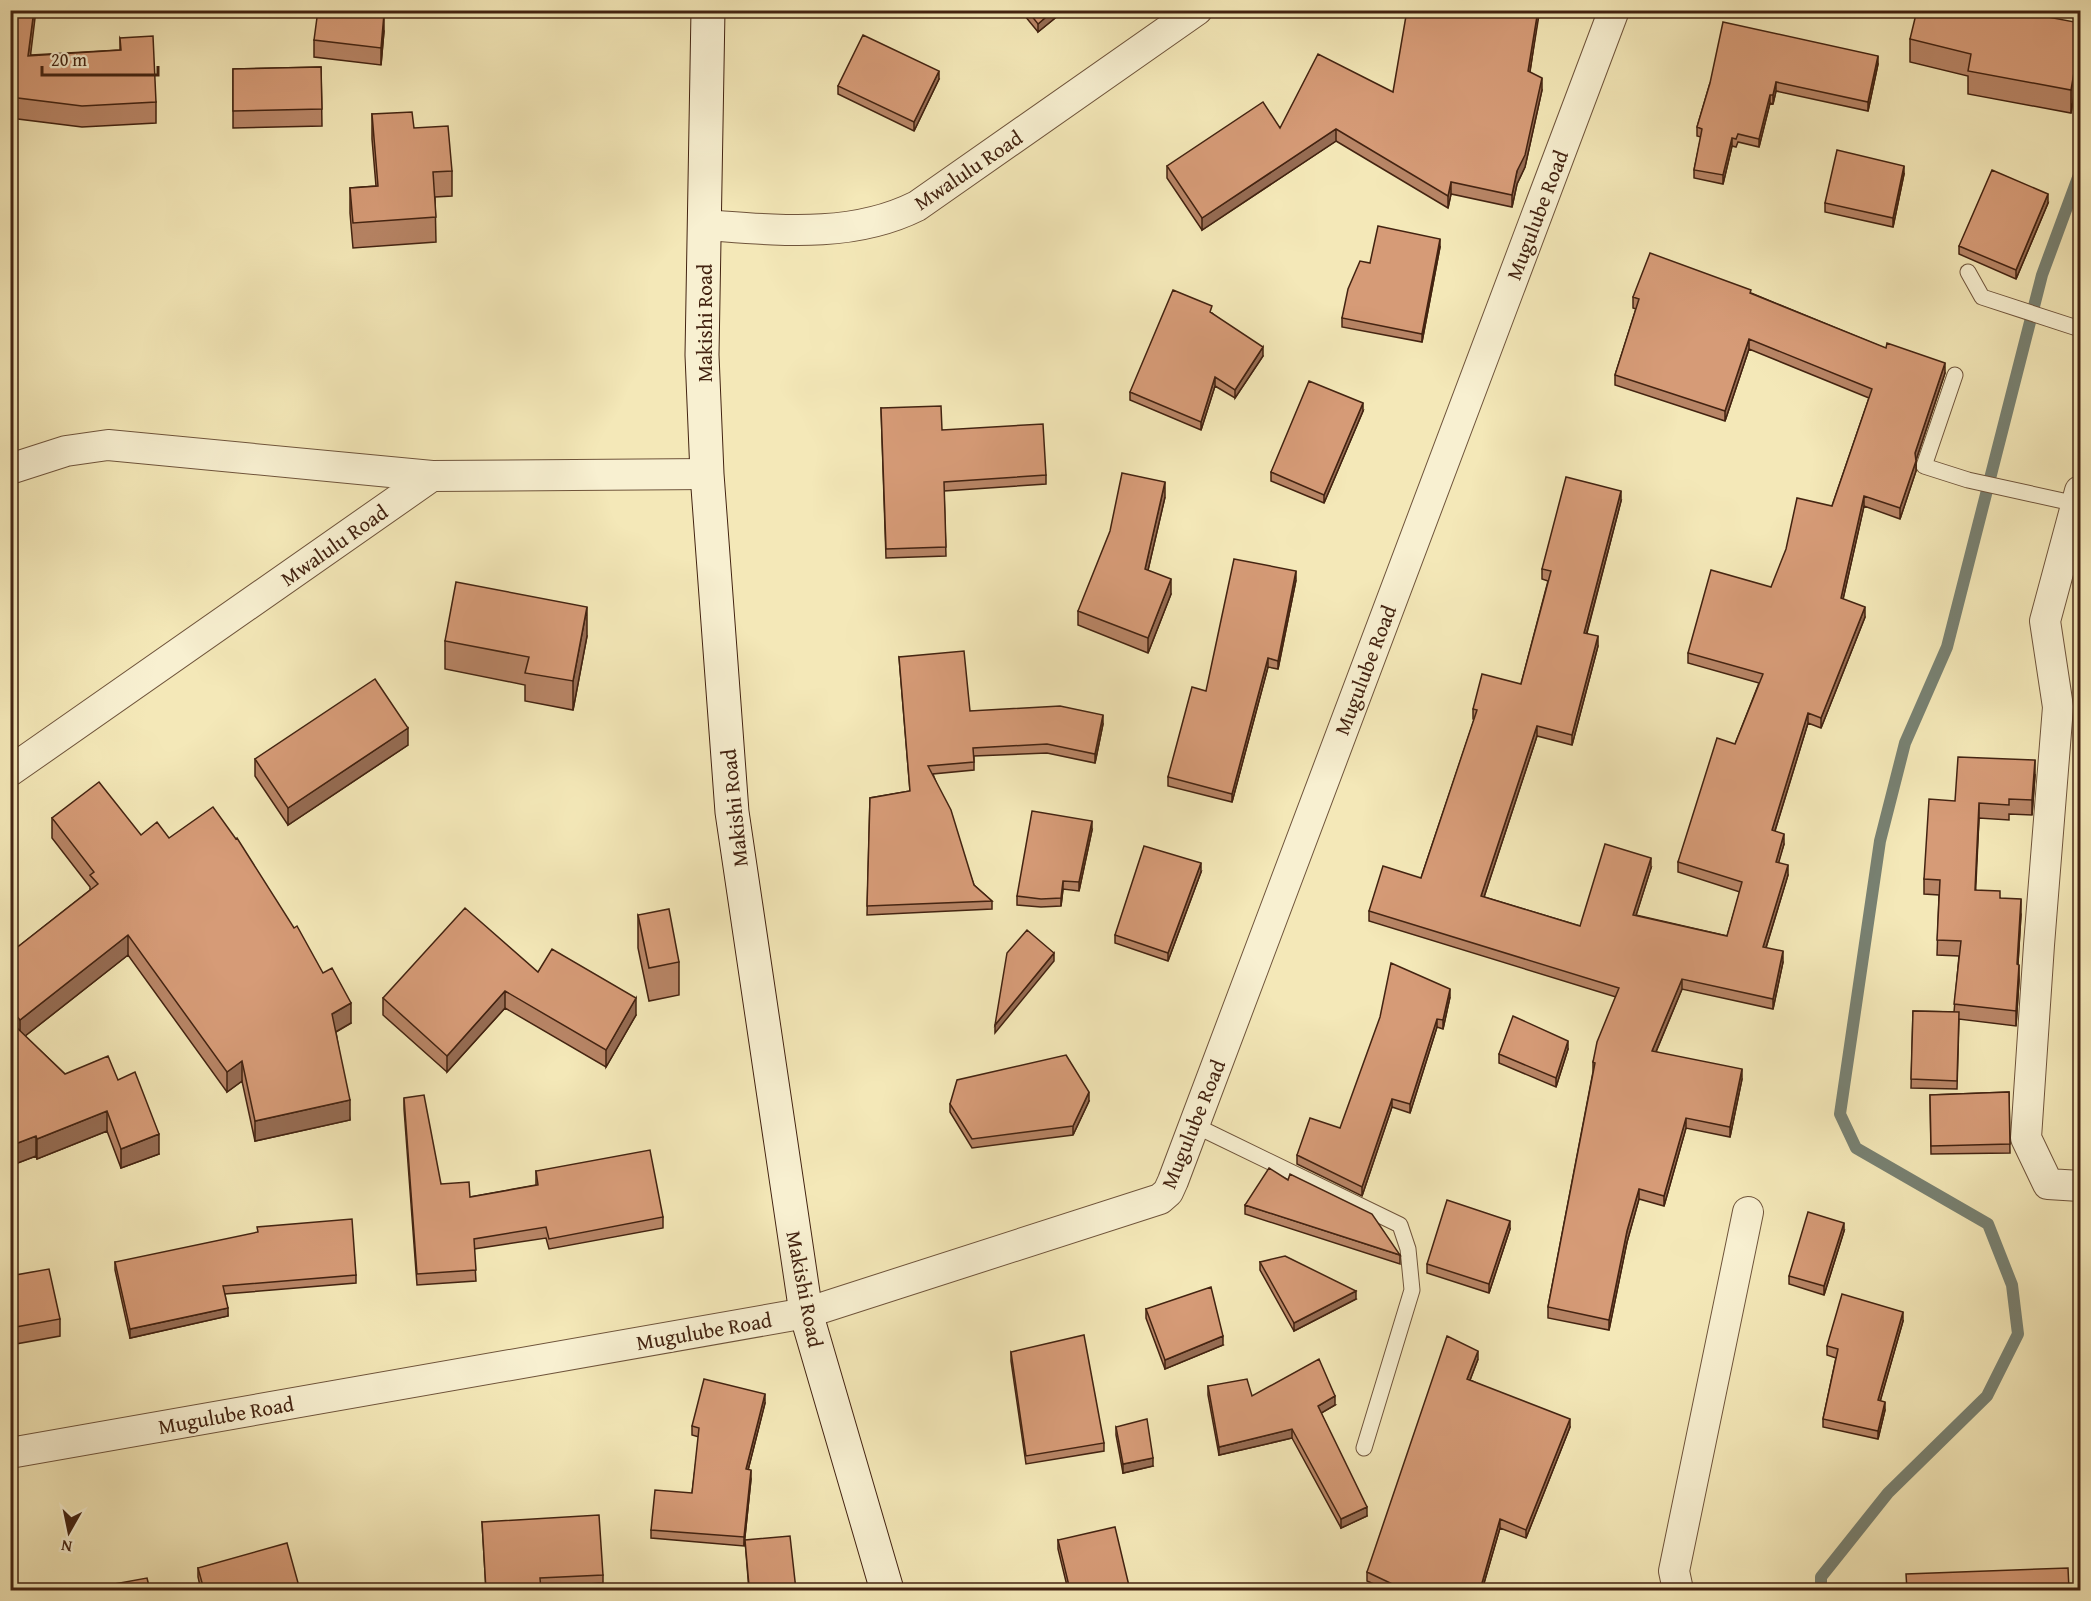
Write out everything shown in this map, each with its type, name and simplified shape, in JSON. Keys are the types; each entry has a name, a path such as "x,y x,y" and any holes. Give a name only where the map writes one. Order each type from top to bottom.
{"main road":[{"name":"Makishi Road","path":"708,10 702,354 707,474 732,812 806,1313 887,1590"}],"street":[{"name":"Mwalulu Road","path":"705,225 795,231 872,224 902,214 917,206 1197,10"},
{"name":"Mugulube Road","path":"10,1454 806,1313 1161,1199 1168,1192 1173,1181 1614,10"},
{"path":"10,469 66,451 108,445 432,476 707,474"},
{"name":"Mwalulu Road","path":"10,771 432,476"},
{"path":"2079,497 2045,621 2058,707 2026,1138 2048,1184 2080,1186"},
{"path":"1678,1590 1674,1571 1748,1212"}],"lane":[{"path":"1968,272 1982,297 2080,329"},
{"path":"1955,375 1924,466 2001,488 2079,497"},
{"path":"1194,1125 1400,1225 1408,1249 1412,1290 1364,1448"}],"building":[{"path":"10,10 34,10 28,56 121,50 120,38 153,36 156,102 82,106 10,97"},
{"path":"318,10 353,10 384,14 381,48 314,40"},
{"path":"1027,10 1054,10 1038,24"},
{"path":"1407,10 1538,10 1528,71 1542,78 1525,155 1517,171 1512,195 1451,182 1448,196 1336,129 1202,218 1167,166 1263,102 1280,128 1318,54 1393,92"},
{"path":"1917,10 2010,10 2080,23 2080,38 2071,90 1968,71 1971,54 1910,39"},
{"path":"1723,22 1878,56 1868,102 1776,82 1773,95 1770,95 1759,139 1738,134 1736,139 1732,138 1723,175 1694,170 1702,129 1697,127 1710,83"},
{"path":"863,35 939,71 914,122 838,86"},
{"path":"321,67 322,109 233,111 233,69"},
{"path":"412,112 414,128 448,126 452,171 433,172 436,217 353,223 350,188 378,186 372,114"},
{"path":"1837,150 1904,166 1893,218 1825,203"},
{"path":"1992,170 2048,194 2016,270 1959,246"},
{"path":"1378,226 1440,239 1422,334 1342,318 1348,289 1360,261 1370,263"},
{"path":"1650,253 1751,290 1750,293 1886,348 1887,343 1945,363 1915,453 1916,461 1900,508 1864,496 1841,598 1865,607 1821,718 1808,713 1772,830 1784,834 1776,862 1788,865 1763,947 1783,951 1773,999 1682,979 1652,1051 1742,1069 1730,1127 1686,1118 1664,1196 1639,1189 1627,1231 1609,1320 1548,1307 1595,1063 1593,1062 1597,1042 1619,988 1369,911 1383,866 1421,878 1477,710 1473,709 1482,674 1521,684 1551,571 1542,569 1566,477 1621,491 1584,633 1598,636 1572,735 1537,726 1481,896 1580,926 1605,844 1651,858 1633,915 1727,936 1742,882 1678,862 1717,738 1735,744 1763,674 1688,653 1711,570 1771,587 1786,549 1797,498 1832,506 1872,389 1749,339 1725,411 1615,375 1639,299 1633,297"},
{"path":"10,254 15,255 10,305"},
{"path":"1173,290 1212,306 1210,312 1263,347 1235,390 1215,377 1201,422 1130,392"},
{"path":"1309,381 1363,403 1324,495 1271,472"},
{"path":"941,406 942,430 1043,424 1046,475 944,482 946,547 886,549 881,408"},
{"path":"1122,473 1165,482 1145,569 1171,579 1148,638 1078,611 1110,531"},
{"path":"1234,559 1296,571 1278,661 1268,658 1232,794 1168,777 1192,687 1206,691"},
{"path":"456,582 587,607 573,681 525,673 529,657 445,641"},
{"path":"964,651 970,711 1060,706 1103,715 1095,754 1047,744 973,748 974,762 928,766 951,810 974,885 992,901 867,906 870,798 910,791 899,657"},
{"path":"375,679 408,728 288,808 255,759"},
{"path":"1958,757 2035,760 2032,800 2009,799 2009,805 1979,803 1975,890 2000,891 2000,898 2021,899 2016,1011 1954,1004 1961,941 1937,940 1940,880 1924,879 1929,799 1955,801"},
{"path":"99,782 141,835 157,822 169,838 213,807 237,838 294,928 297,926 323,973 332,968 351,1003 332,1014 350,1100 255,1121 242,1061 227,1072 128,935 20,1020 10,1008 10,953 98,884 90,875 94,872 52,818"},
{"path":"1032,811 1092,821 1079,882 1063,881 1061,898 1041,899 1017,896"},
{"path":"1144,846 1201,863 1168,953 1115,935"},
{"path":"465,908 538,972 552,949 636,998 606,1050 505,991 447,1056 383,998"},
{"path":"669,909 679,962 649,968 638,915"},
{"path":"1027,930 1054,953 995,1025 1007,953"},
{"path":"1391,963 1450,989 1443,1020 1437,1019 1410,1104 1392,1099 1362,1187 1297,1155 1310,1118 1340,1128 1380,1017"},
{"path":"1913,1011 1959,1012 1957,1081 1911,1079"},
{"path":"1513,1016 1568,1041 1556,1078 1499,1054"},
{"path":"13,1024 65,1074 108,1056 118,1080 135,1072 159,1134 121,1149 107,1111 37,1139 36,1136 10,1146 10,1026"},
{"path":"1066,1055 1089,1092 1073,1126 972,1139 950,1104 957,1080"},
{"path":"2009,1092 2010,1144 1931,1146 1930,1095"},
{"path":"424,1095 441,1184 469,1182 470,1197 538,1185 536,1171 650,1150 663,1217 549,1239 546,1227 474,1239 476,1270 417,1274 404,1098"},
{"path":"1269,1168 1288,1180 1290,1174 1372,1214 1400,1255 1245,1205"},
{"path":"1447,1200 1510,1221 1489,1284 1427,1264"},
{"path":"1808,1212 1844,1223 1824,1286 1789,1276"},
{"path":"352,1219 356,1275 223,1286 228,1308 130,1329 115,1262 258,1232 257,1227"},
{"path":"1285,1256 1356,1291 1294,1323 1260,1262"},
{"path":"49,1269 60,1319 10,1328 10,1276"},
{"path":"1211,1287 1223,1336 1165,1360 1146,1309"},
{"path":"1842,1294 1903,1312 1878,1400 1885,1402 1878,1431 1823,1419 1838,1349 1827,1346"},
{"path":"1084,1335 1104,1443 1026,1456 1011,1352"},
{"path":"1447,1336 1478,1351 1467,1379 1570,1419 1526,1530 1500,1519 1480,1590 1445,1584 1446,1590 1405,1590 1367,1572"},
{"path":"1319,1359 1335,1396 1318,1406 1367,1507 1341,1519 1292,1429 1219,1447 1208,1386 1247,1379 1252,1396"},
{"path":"704,1379 765,1394 746,1469 751,1470 744,1537 651,1530 655,1490 692,1493 699,1428 692,1426"},
{"path":"1147,1419 1153,1458 1123,1464 1116,1427"},
{"path":"599,1515 603,1575 540,1578 541,1590 486,1590 482,1522"},
{"path":"1115,1527 1130,1590 1070,1590 1058,1540"},
{"path":"790,1536 796,1590 750,1590 745,1540"},
{"path":"287,1543 300,1590 204,1590 198,1568"},
{"path":"2068,1568 2069,1590 1907,1590 1906,1574"},
{"path":"147,1578 150,1590 81,1590"}],"waterway":[{"path":"1821,1590 1821,1577 1888,1493 1987,1396 2018,1334 2012,1285 1988,1224 1856,1148 1840,1114 1880,841 1905,743 1947,647 2042,275 2080,172"}]}
